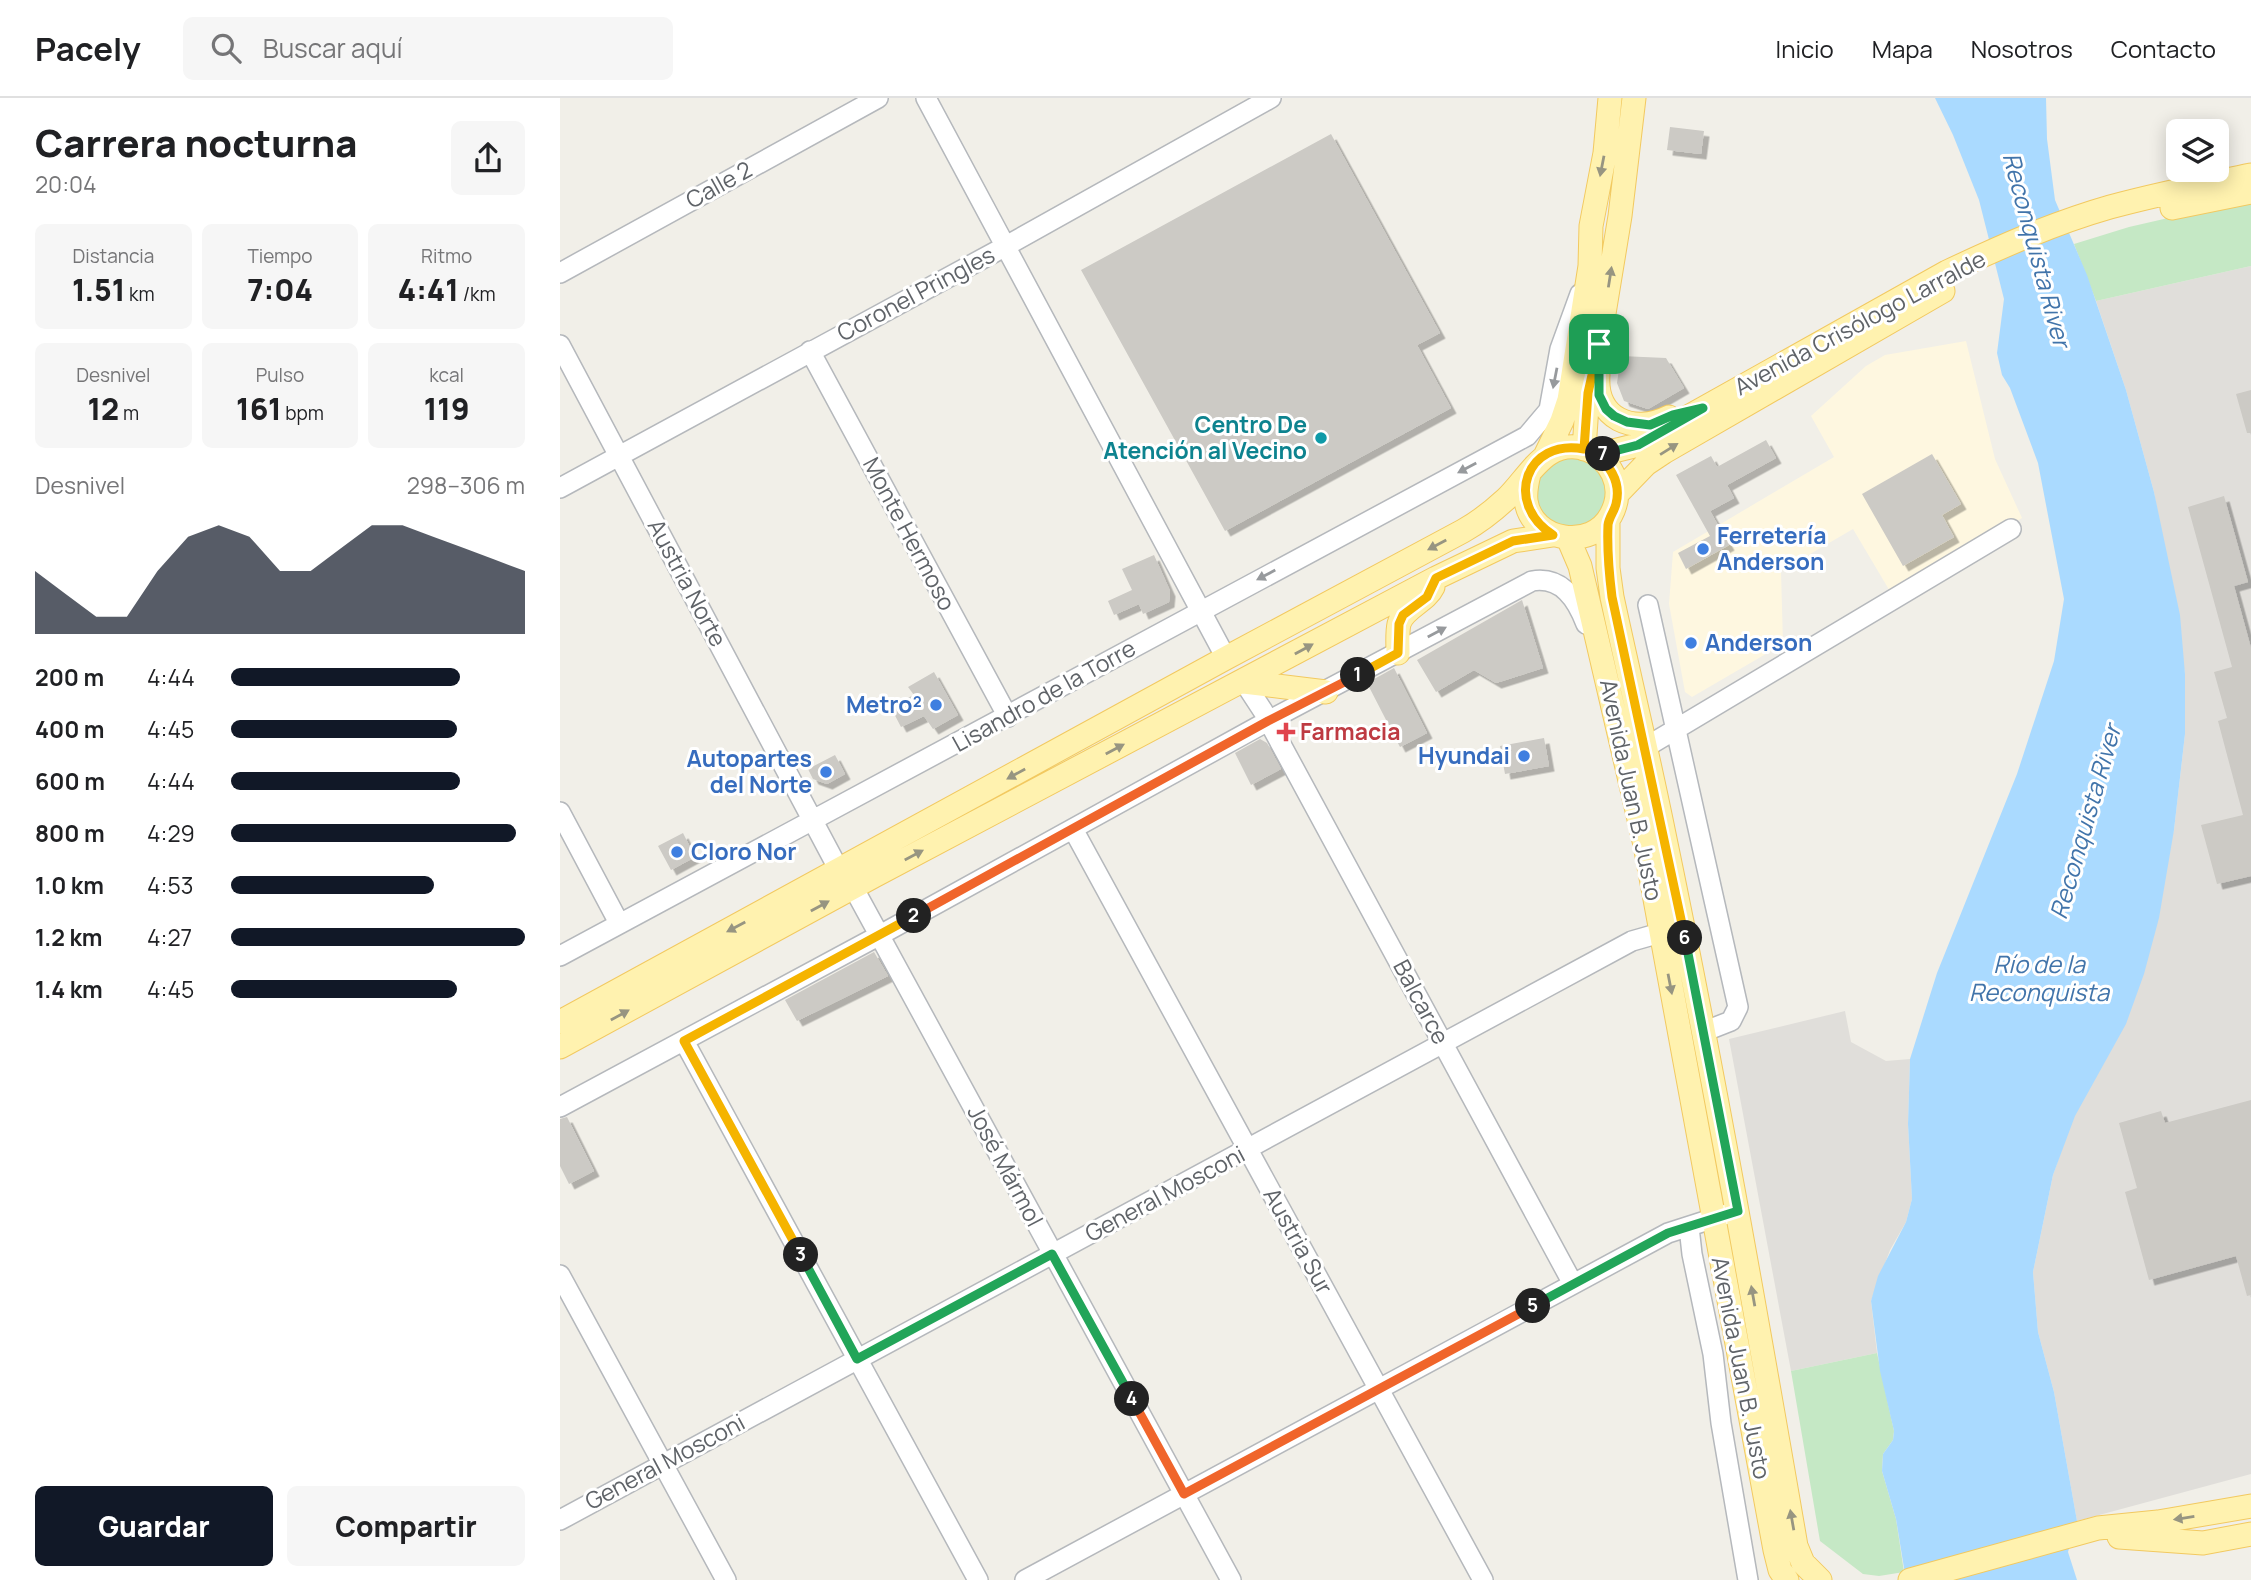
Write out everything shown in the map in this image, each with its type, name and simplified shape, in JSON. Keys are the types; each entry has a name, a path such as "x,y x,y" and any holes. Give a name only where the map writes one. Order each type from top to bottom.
{"main road":[{"path":"1546,454 1569,400 1590,266 1591,226 1605,153 1609,98"},
{"path":"1591,452 1588,393 1599,344 1620,216 1634,100"},
{"name":"Avenida Crisólogo Larralde","path":"2188,196 2251,175"},
{"name":"Avenida Crisólogo Larralde","path":"1617,494 1646,464 1891,312 1947,272 2049,228 2109,207 2188,196 2251,192"},
{"name":"Avenida Crisólogo Larralde","path":"1591,452 1638,445 1703,408 1891,312"},
{"path":"1599,344 1599,395 1606,409 1614,416 1627,422 1650,425 1673,415 1703,408"},
{"path":"560,1022 846,879 1244,682 1436,578 1513,541 1586,536 1608,520 1616,503 1617,494 1612,472 1591,452 1564,447 1546,454 1508,497 1478,523 1226,658 846,879 560,1047"},
{"path":"1529,474 1526,501 1531,515 1540,527 1560,537"},
{"name":"Avenida Juan B. Justo","path":"1608,520 1608,568 1612,597 1646,747 1738,1211 1797,1546 1802,1563 1819,1580"},
{"name":"Avenida Juan B. Justo","path":"1560,537 1580,566 1645,845 1775,1550 1780,1570 1787,1580"},
{"path":"1398,653 1399,624 1403,615 1427,597 1436,578"},
{"path":"1244,682 1326,692"},
{"path":"1910,1580 2100,1531 2251,1506"},
{"path":"1937,1580 2100,1531 2203,1543 2251,1534"}],"street":[{"name":"Calle 2","path":"560,272 877,98"},
{"path":"926,98 1226,658"},
{"name":"Coronel Pringles","path":"560,488 1006,246 1271,98"},
{"path":"1609,98 1634,100"},
{"name":"Lisandro de la Torre","path":"560,956 1527,436 1549,410 1560,349 1590,266"},
{"name":"Austria Norte","path":"560,345 846,879"},
{"name":"Monte Hermoso","path":"810,351 1008,717"},
{"path":"1646,747 2011,529"},
{"path":"560,1107 880,935 1268,721 1532,581 1555,583 1571,593 1578,603 1608,681"},
{"path":"1648,605 1738,1007 1731,1021 1703,1032"},
{"name":"Balcarce","path":"1244,682 1268,721 1573,1284"},
{"path":"560,812 619,923"},
{"name":"Austria Sur","path":"1073,829 1483,1580"},
{"name":"José Mármol","path":"846,879 880,935 1231,1580"},
{"name":"General Mosconi","path":"560,1520 1632,941 1660,933"},
{"path":"684,1041 978,1580"},
{"path":"1025,1580 1668,1233 1738,1211"},
{"path":"1689,1227 1713,1354 1721,1423 1748,1580"},
{"path":"560,1275 726,1580"},
{"path":"1773,1580 1775,1550"}],"shaded area":[{"path":"2251,266 2251,1474 2077,1521 2054,1392 2038,1332 2033,1272 2053,1175 2174,830 2185,734 2185,674 2154,492 2126,390 2096,301"},
{"path":"1966,341 1995,459 2022,518 1891,593 1853,529 1781,571 1783,644 1692,697 1685,692 1669,604 1673,552 1834,457 1811,416 1866,366 1885,355"},
{"path":"1845,1011 1851,1042 1886,1061 1910,1059 1908,1124 1912,1199 1906,1222 1890,1250 1871,1301 1877,1353 1791,1371 1729,1039"}],"green space":[{"path":"2251,199 2251,266 2096,301 2074,244 2129,227"},
{"path":"1565,454 1589,459 1606,478 1607,503 1593,523 1569,531 1537,513 1536,476"},
{"path":"1877,1353 1894,1431 1893,1440 1883,1454 1882,1471 1896,1519 1904,1572 1879,1576 1863,1574 1820,1541 1791,1371"}],"water":[{"name":"Río de la Reconquista","path":"1935,98 2046,98 2047,139 2055,200 2087,275 2126,390 2154,492 2180,615 2185,674 2185,734 2174,830 2159,918 2144,974 2126,1024 2075,1116 2053,1175 2033,1272 2038,1332 2054,1392 2077,1521 2068,1552 2077,1580 1906,1580 1896,1519 1882,1471 1883,1454 1893,1440 1894,1431 1880,1371 1871,1301 1878,1276 1906,1222 1912,1199 1908,1124 1910,1059 1937,973 2017,774 2054,661 2064,599 2038,463 2010,388 2002,375 1997,353 2004,299 1979,200"}],"building":[{"path":"1670,127 1704,131 1701,154 1667,150"},
{"path":"1331,134 1440,333 1417,345 1451,408 1225,531 1081,270"},
{"path":"1621,356 1666,358 1684,388 1648,409 1624,401 1617,383"},
{"path":"2251,390 2251,433 2247,433 2236,394"},
{"path":"1766,440 1776,458 1727,485 1734,498 1710,511 1729,545 1686,569 1678,553 1710,536 1676,475 1711,456 1717,467"},
{"path":"1932,454 1961,504 1942,515 1954,537 1903,566 1862,494"},
{"path":"2224,496 2248,582 2234,586 2251,648 2251,876 2217,884 2201,825 2243,815 2218,721 2227,718 2214,672 2232,667 2188,507"},
{"path":"1154,555 1170,591 1169,602 1143,614 1139,604 1114,615 1108,601 1132,590 1122,569"},
{"path":"1522,600 1543,668 1496,683 1474,670 1436,692 1417,660"},
{"path":"1394,668 1427,733 1400,747 1367,683"},
{"name":"Metro²","path":"934,672 958,715 933,729 924,716 901,727 890,706 914,695 908,687"},
{"name":"Hyundai","path":"1544,738 1549,766 1505,774 1500,746"},
{"path":"1260,739 1267,743 1281,769 1251,785 1235,753"},
{"name":"Autopartes del Norte","path":"835,755 845,774 827,784 813,779 808,769"},
{"name":"Cloro Nor","path":"683,833 695,857 671,870 658,846"},
{"path":"874,952 888,976 797,1021 785,1000"},
{"path":"2251,1100 2251,1295 2247,1296 2236,1256 2149,1280 2125,1192 2137,1188 2119,1123 2161,1111 2165,1123"},
{"path":"567,1117 594,1171 569,1184 560,1166 560,1119"}],"place":[{"name":"Centro De Atención al Vecino","path":"1321,438"},
{"name":"Ferretería Anderson","path":"1703,549"},
{"name":"Anderson","path":"1691,643"},
{"name":"Metro²","path":"936,705"},
{"name":"Farmacia","path":"1286,732"},
{"name":"Hyundai","path":"1524,756"},
{"name":"Autopartes del Norte","path":"826,772"},
{"name":"Cloro Nor","path":"677,852"}],"route":[{"path":"1599,344 1599,395 1602,404 1614,416 1627,422 1650,425 1673,415 1703,408 1638,445 1597,455 1606,463 1616,482 1616,503 1608,520 1608,568 1612,597 1664,835 1738,1211 1668,1233 1184,1494 1052,1254 857,1359 684,1041 1268,721 1398,653 1399,624 1403,615 1427,597 1436,578 1513,541 1553,535 1540,527 1531,515 1526,501 1529,474 1536,463 1554,450 1564,447 1584,449 1588,393 1599,344"}],"water label":[{"name":"Reconquista River","path":"2036,250"},
{"name":"Reconquista River","path":"2086,822"}]}
